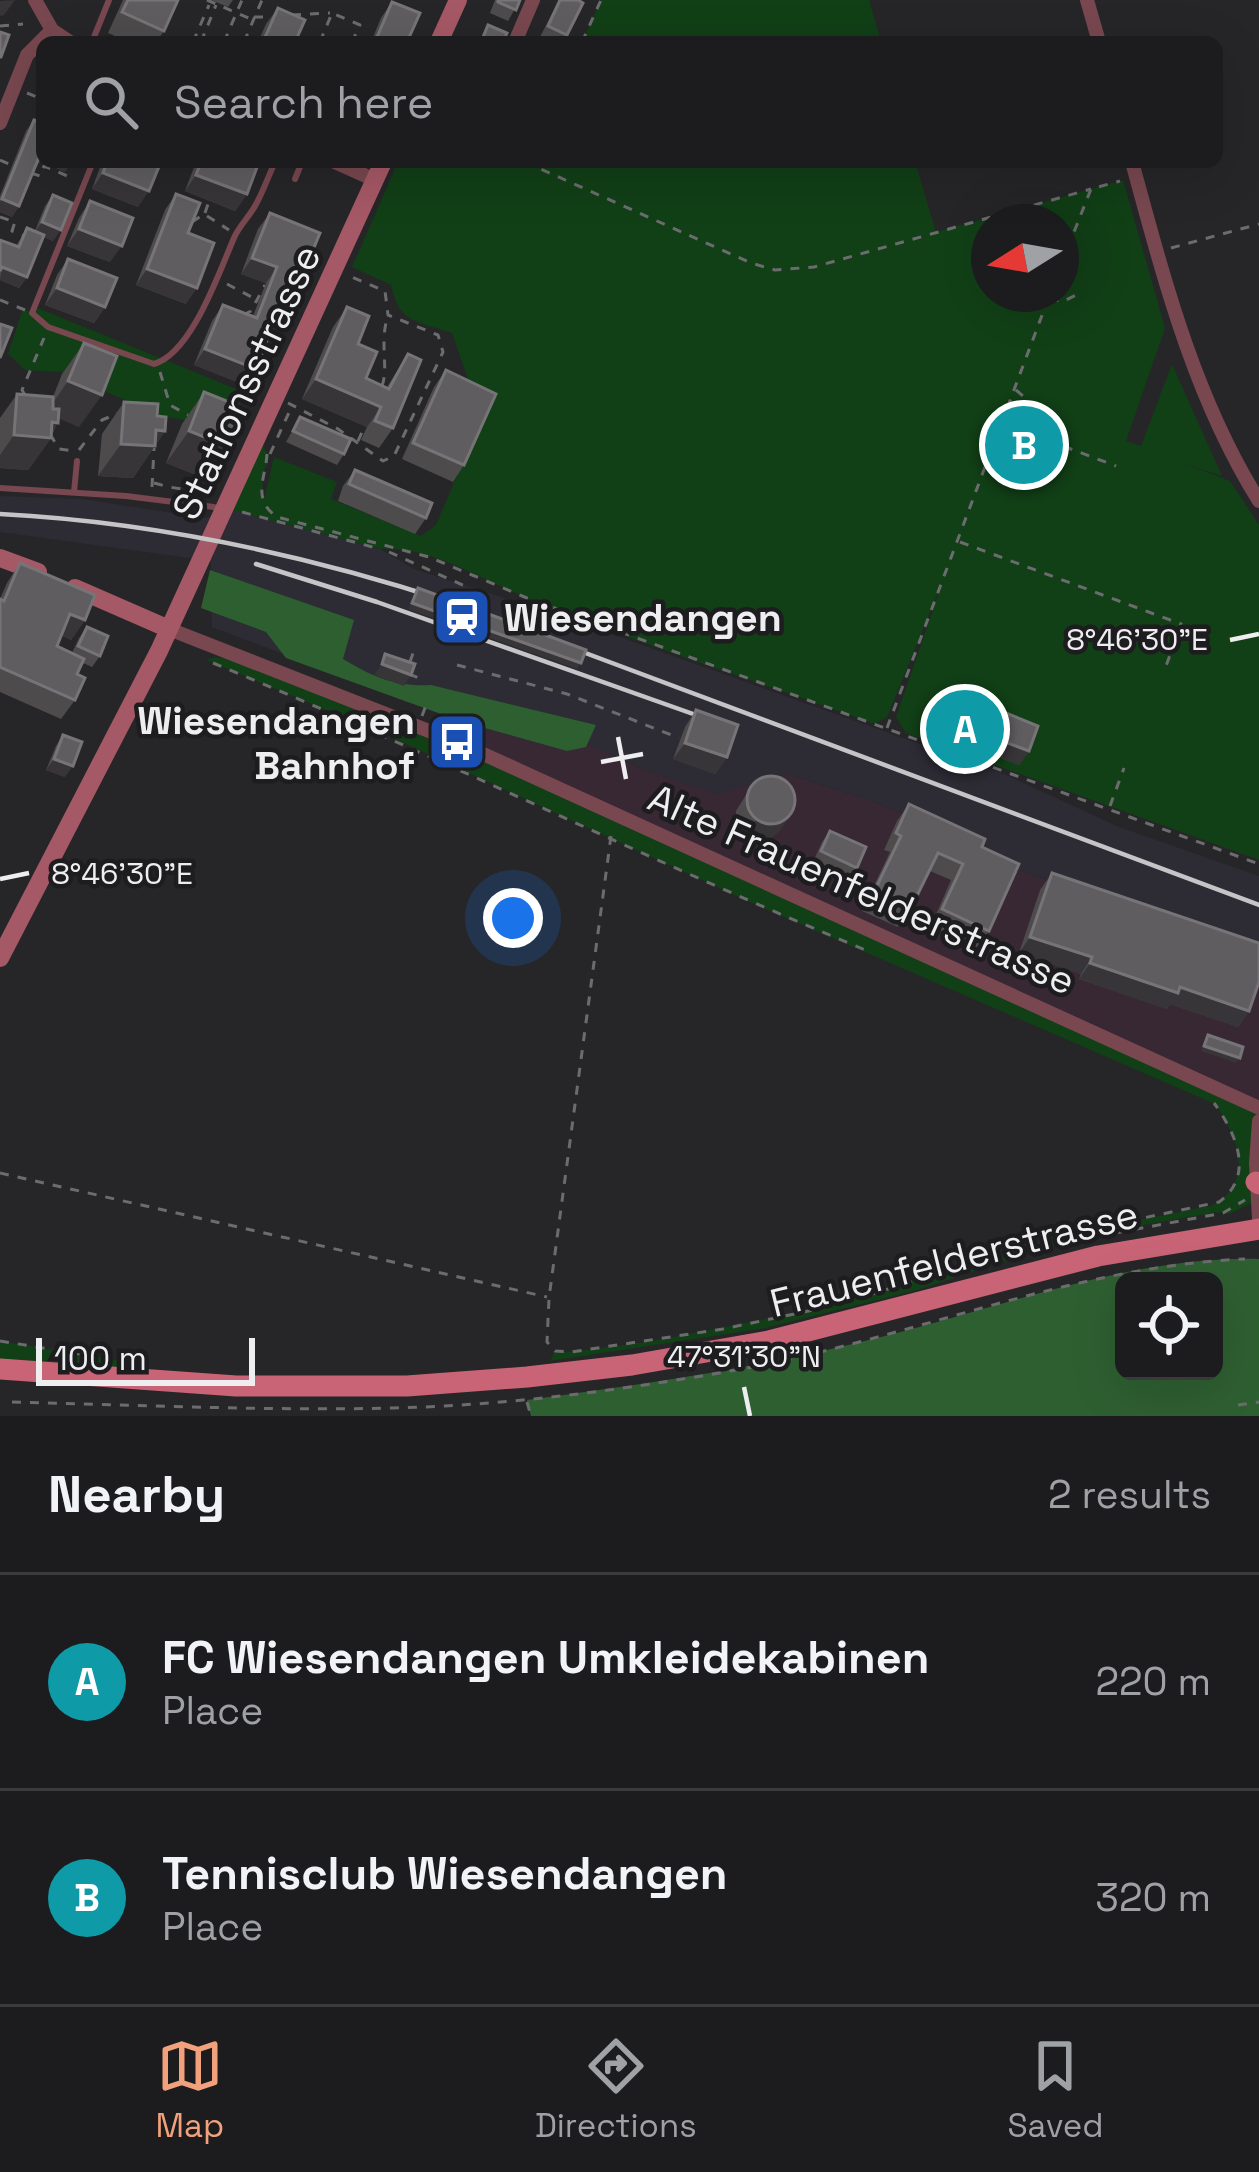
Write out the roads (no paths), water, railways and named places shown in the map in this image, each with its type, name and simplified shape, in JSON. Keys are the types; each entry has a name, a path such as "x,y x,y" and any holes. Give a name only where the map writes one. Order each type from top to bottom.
{"main road":[{"path":"442,36 458,0"},
{"name":"Stationsstrasse","path":"0,958 169,629 256,427 285,400 334,270 379,171"},
{"path":"0,558 169,629"},
{"name":"Frauenfelderstrasse","path":"7,1365 236,1386 384,1386 632,1365 879,1315 1098,1256 1259,1228"}],"street":[{"path":"35,0 52,30 61,36"},
{"path":"518,36 533,0"},
{"path":"1087,0 1097,36"},
{"path":"46,36 52,30"},
{"path":"0,123 26,56 36,46"},
{"path":"1134,169 1203,394 1259,501"},
{"name":"Alte Frauenfelderstrasse","path":"169,629 457,742 1259,1108"},
{"path":"1259,1121 1259,1219"}],"lane":[{"path":"94,36 109,0"},
{"path":"91,168 32,313 48,327 154,364 166,361 220,281 236,234 272,168"},
{"path":"295,179 300,168"},
{"path":"74,492 77,456"},
{"path":"0,488 214,507"}],"railway":[{"path":"0,514 115,524 228,543 450,602"},
{"path":"256,564 727,726"},
{"path":"556,642 1259,905"}],"place":[{"name":"Tennisclub Wiesendangen","path":"1024,445"},
{"name":"Wiesendangen","path":"462,617"},
{"name":"FC Wiesendangen Umkleidekabinen","path":"965,729"},
{"name":"Wiesendangen Bahnhof","path":"457,742"}]}
